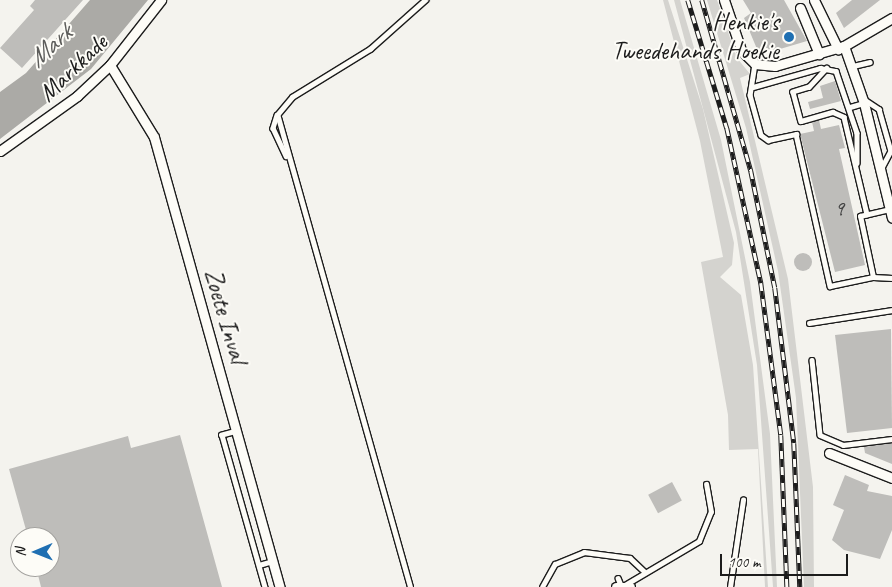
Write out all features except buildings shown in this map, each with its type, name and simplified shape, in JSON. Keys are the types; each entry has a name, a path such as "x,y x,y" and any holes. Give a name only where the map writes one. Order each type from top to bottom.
{"street":[{"name":"Markkade","path":"0,151 43,124 110,65 161,0"},
{"path":"724,0 741,50 755,64 775,66 841,47 892,18"},
{"path":"814,0 853,66 891,213"},
{"path":"800,8 820,54"},
{"name":"Zoete Inval","path":"110,65 154,136 280,587"},
{"path":"829,453 892,478"}],"lane":[{"path":"286,156 273,128 278,115 292,97 370,49 425,0"},
{"path":"853,66 870,62"},
{"path":"755,64 753,87 750,95 762,137 771,140 796,134 830,286 873,277 892,278"},
{"path":"753,87 827,68 840,76 858,133 857,172"},
{"path":"827,68 808,87 793,92 802,121 833,112 844,117 867,214"},
{"path":"850,107 863,101 882,112 891,147 881,170"},
{"path":"278,115 286,156 410,587"},
{"path":"873,277 860,216 891,213"},
{"path":"809,323 892,310"},
{"path":"812,360 820,436 843,445 892,439"},
{"path":"236,431 222,435 265,587"},
{"path":"622,584 699,540 711,512 706,484"},
{"path":"730,587 743,500"},
{"path":"542,587 555,564 584,552 630,558 644,571"},
{"path":"259,565 273,561"}],"shaded area":[{"path":"663,0 668,0 703,109 734,243 732,265 720,277 741,295 753,365 768,587 765,587 758,449 729,450 728,415 701,262 723,257 700,141"},
{"path":"674,0 680,0 721,140 750,282 770,434 777,587 773,587 757,365 736,232"},
{"path":"707,0 717,0 737,58 750,74 740,78 788,279 813,487 814,587 804,587 796,398 778,271 746,128"}],"water":[{"name":"Mark","path":"90,0 148,0 91,69 0,139 0,92 26,73"}],"railway":[{"path":"688,0 727,128 761,283 781,435 787,587"},
{"path":"702,0 751,171 775,288 794,443 800,587"}],"place":[{"name":"Henkie's Tweedehands Hoekie","path":"789,37"}]}
